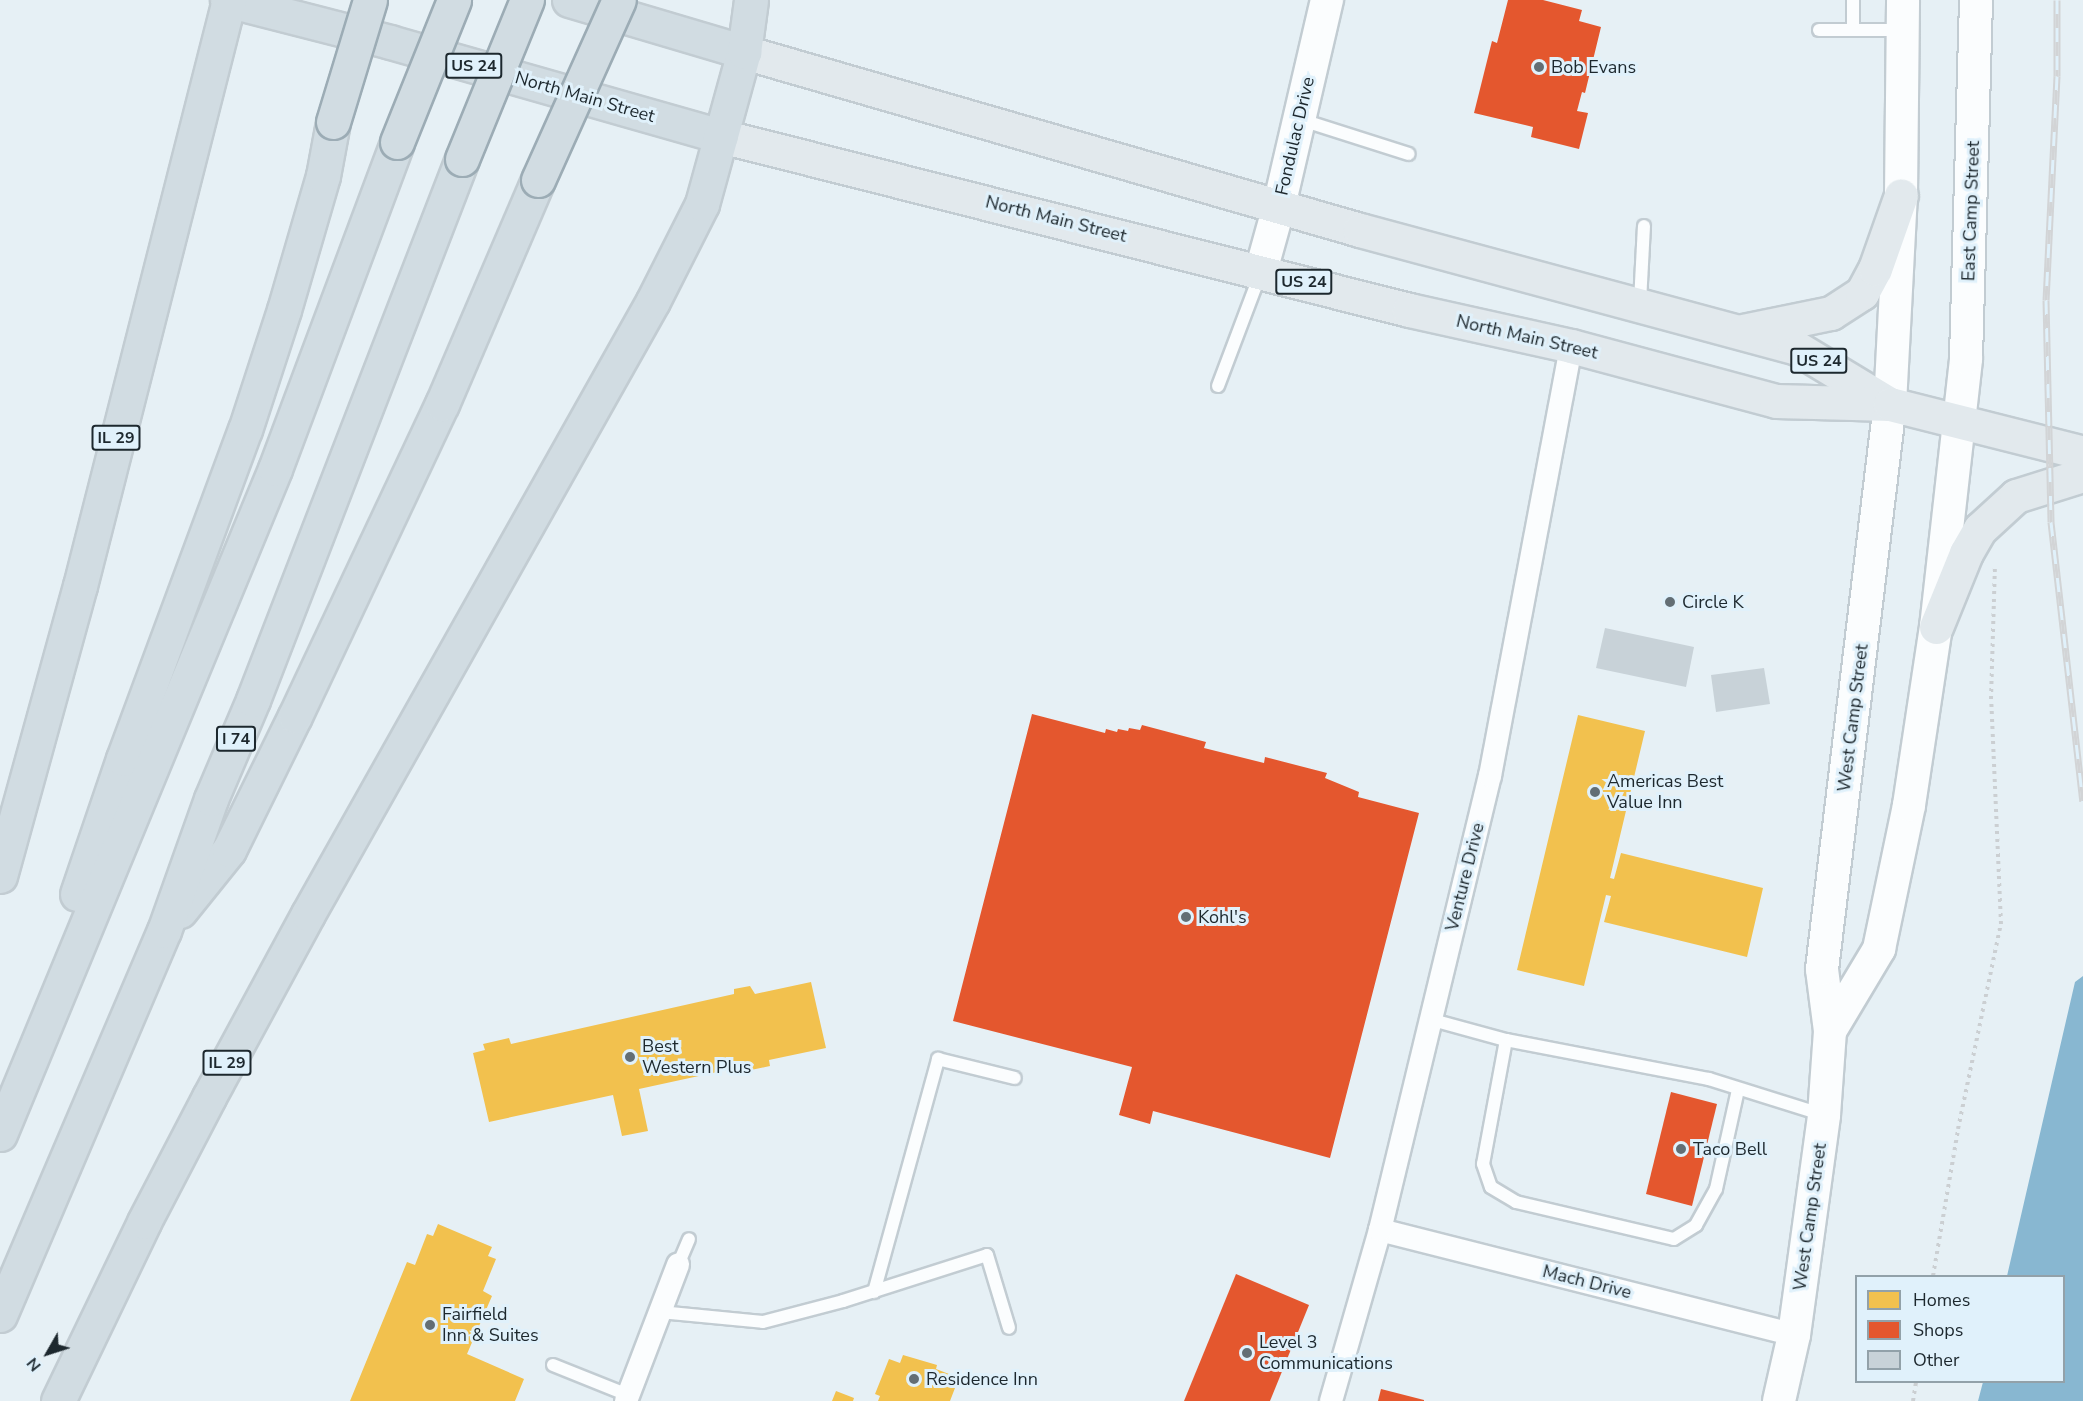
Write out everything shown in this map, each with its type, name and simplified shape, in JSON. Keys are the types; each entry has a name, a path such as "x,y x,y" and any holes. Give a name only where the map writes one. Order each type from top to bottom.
{"highway":[{"name":"North Main Street","path":"228,0 390,42 720,136"},
{"name":"IL 29","path":"0,876 80,586 228,0"},
{"path":"0,1120 123,759 244,430 284,310 322,176 333,122 370,0"},
{"path":"0,1134 275,469 397,142 454,0"},
{"name":"I 74","path":"0,1315 164,931 211,799 253,700 462,159 527,0"},
{"name":"North Main Street","path":"569,0 744,52"},
{"path":"164,931 229,850 442,404 538,180 619,0"},
{"path":"720,136 744,52 751,0"},
{"name":"IL 29","path":"64,1387 144,1222 266,992 653,301 702,204 720,136"}],"main road":[{"name":"Fondulac Drive","path":"1261,271 1279,206 1327,0"},
{"name":"East Camp Street","path":"1958,421 1966,358 1976,0"},
{"path":"1890,404 1901,195 1903,15"},
{"name":"North Main Street","path":"744,52 1360,230 1795,346 1890,404"},
{"name":"North Main Street","path":"720,136 1409,310 1571,346 1776,401 1890,404 2083,453"},
{"path":"1742,332 1791,319 1831,313 1862,293 1875,269 1901,195"},
{"name":"West Camp Street","path":"1779,1401 1794,1335 1824,1115 1830,1031 1822,969 1890,404"},
{"name":"West Camp Street","path":"1830,1031 1879,950 1909,806 1936,627 1958,421"},
{"path":"1936,627 1966,553 1980,529 2016,496 2083,475"}],"street":[{"name":"Venture Drive","path":"1331,1401 1380,1230 1490,776 1571,346"},
{"name":"Mach Drive","path":"1380,1230 1794,1335"},
{"path":"627,1398 678,1265"}],"lane":[{"path":"1853,0 1853,30"},
{"path":"1819,30 1853,30 1903,15"},
{"path":"1299,119 1409,153"},
{"path":"1640,303 1644,225"},
{"path":"1218,386 1261,271"},
{"path":"1430,1019 1506,1040 1709,1079 1738,1090 1824,1115"},
{"path":"1506,1040 1483,1164 1491,1187 1516,1202 1674,1239 1696,1225 1716,1189 1738,1090"},
{"path":"873,1292 938,1059 1015,1078"},
{"path":"678,1265 689,1239"},
{"path":"660,1312 763,1322 873,1292 987,1255 1009,1328"},
{"path":"553,1365 627,1398"}],"path":[{"path":"1933,1275 1958,1129 2001,924 1990,699 1996,574 1994,563"},
{"path":"1913,1401 1916,1383"}],"water":[{"path":"2083,976 2083,1401 1978,1401 1983,1383 2065,1383 2065,1275 2007,1275 2075,982"}],"building: Homes":[{"name":"Americas Best Value Inn","path":"1578,715 1645,731 1610,878 1614,879 1621,853 1763,888 1747,957 1604,922 1611,896 1606,895 1584,986 1517,970"},
{"name":"Best Western Plus","path":"811,982 826,1048 769,1060 770,1066 732,1074 731,1069 639,1089 648,1131 622,1136 613,1095 489,1122 473,1053 485,1050 483,1044 509,1038 511,1044 734,994 734,989 750,986 755,994"},
{"name":"Fairfield Inn & Suites","path":"438,1224 492,1247 488,1256 496,1259 483,1291 492,1296 467,1354 524,1379 515,1401 350,1401 407,1262 415,1265 427,1234 433,1236"},
{"name":"Residence Inn","path":"903,1355 937,1365 936,1369 949,1374 945,1383 955,1388 950,1401 878,1401 880,1396 875,1394 889,1359 900,1363"},
{"path":"836,1391 854,1398 853,1401 832,1401"}],"building: Shops":[{"name":"Bob Evans","path":"1508,0 1543,0 1582,10 1579,21 1601,27 1585,93 1582,92 1577,111 1588,113 1579,149 1531,137 1533,127 1474,113 1492,41 1497,43"},
{"name":"Kohl's","path":"1032,714 1105,733 1106,729 1117,732 1118,729 1128,731 1129,728 1140,730 1142,725 1206,742 1204,748 1264,763 1265,757 1327,773 1325,778 1359,792 1358,797 1419,813 1330,1158 1153,1111 1150,1124 1119,1115 1132,1067 953,1021"},
{"name":"Taco Bell","path":"1671,1092 1717,1104 1692,1206 1646,1194"},
{"name":"Level 3 Communications","path":"1236,1274 1309,1305 1270,1401 1184,1401"},
{"path":"1381,1389 1424,1400 1424,1401 1378,1401"}],"building: Other":[{"path":"1605,628 1694,647 1686,687 1596,668"},
{"path":"1764,668 1770,704 1716,712 1711,675"}],"railway":[{"path":"2057,0 2057,76 2046,300 2051,522 2083,801"}],"place":[{"name":"Bob Evans","path":"1539,67"},
{"name":"Circle K","path":"1670,602"},
{"name":"Americas Best Value Inn","path":"1595,792"},
{"name":"Kohl's","path":"1186,917"},
{"name":"Best Western Plus","path":"630,1057"},
{"name":"Taco Bell","path":"1681,1149"},
{"name":"Fairfield Inn & Suites","path":"430,1325"},
{"name":"Level 3 Communications","path":"1247,1353"},
{"name":"Residence Inn","path":"914,1379"}]}
